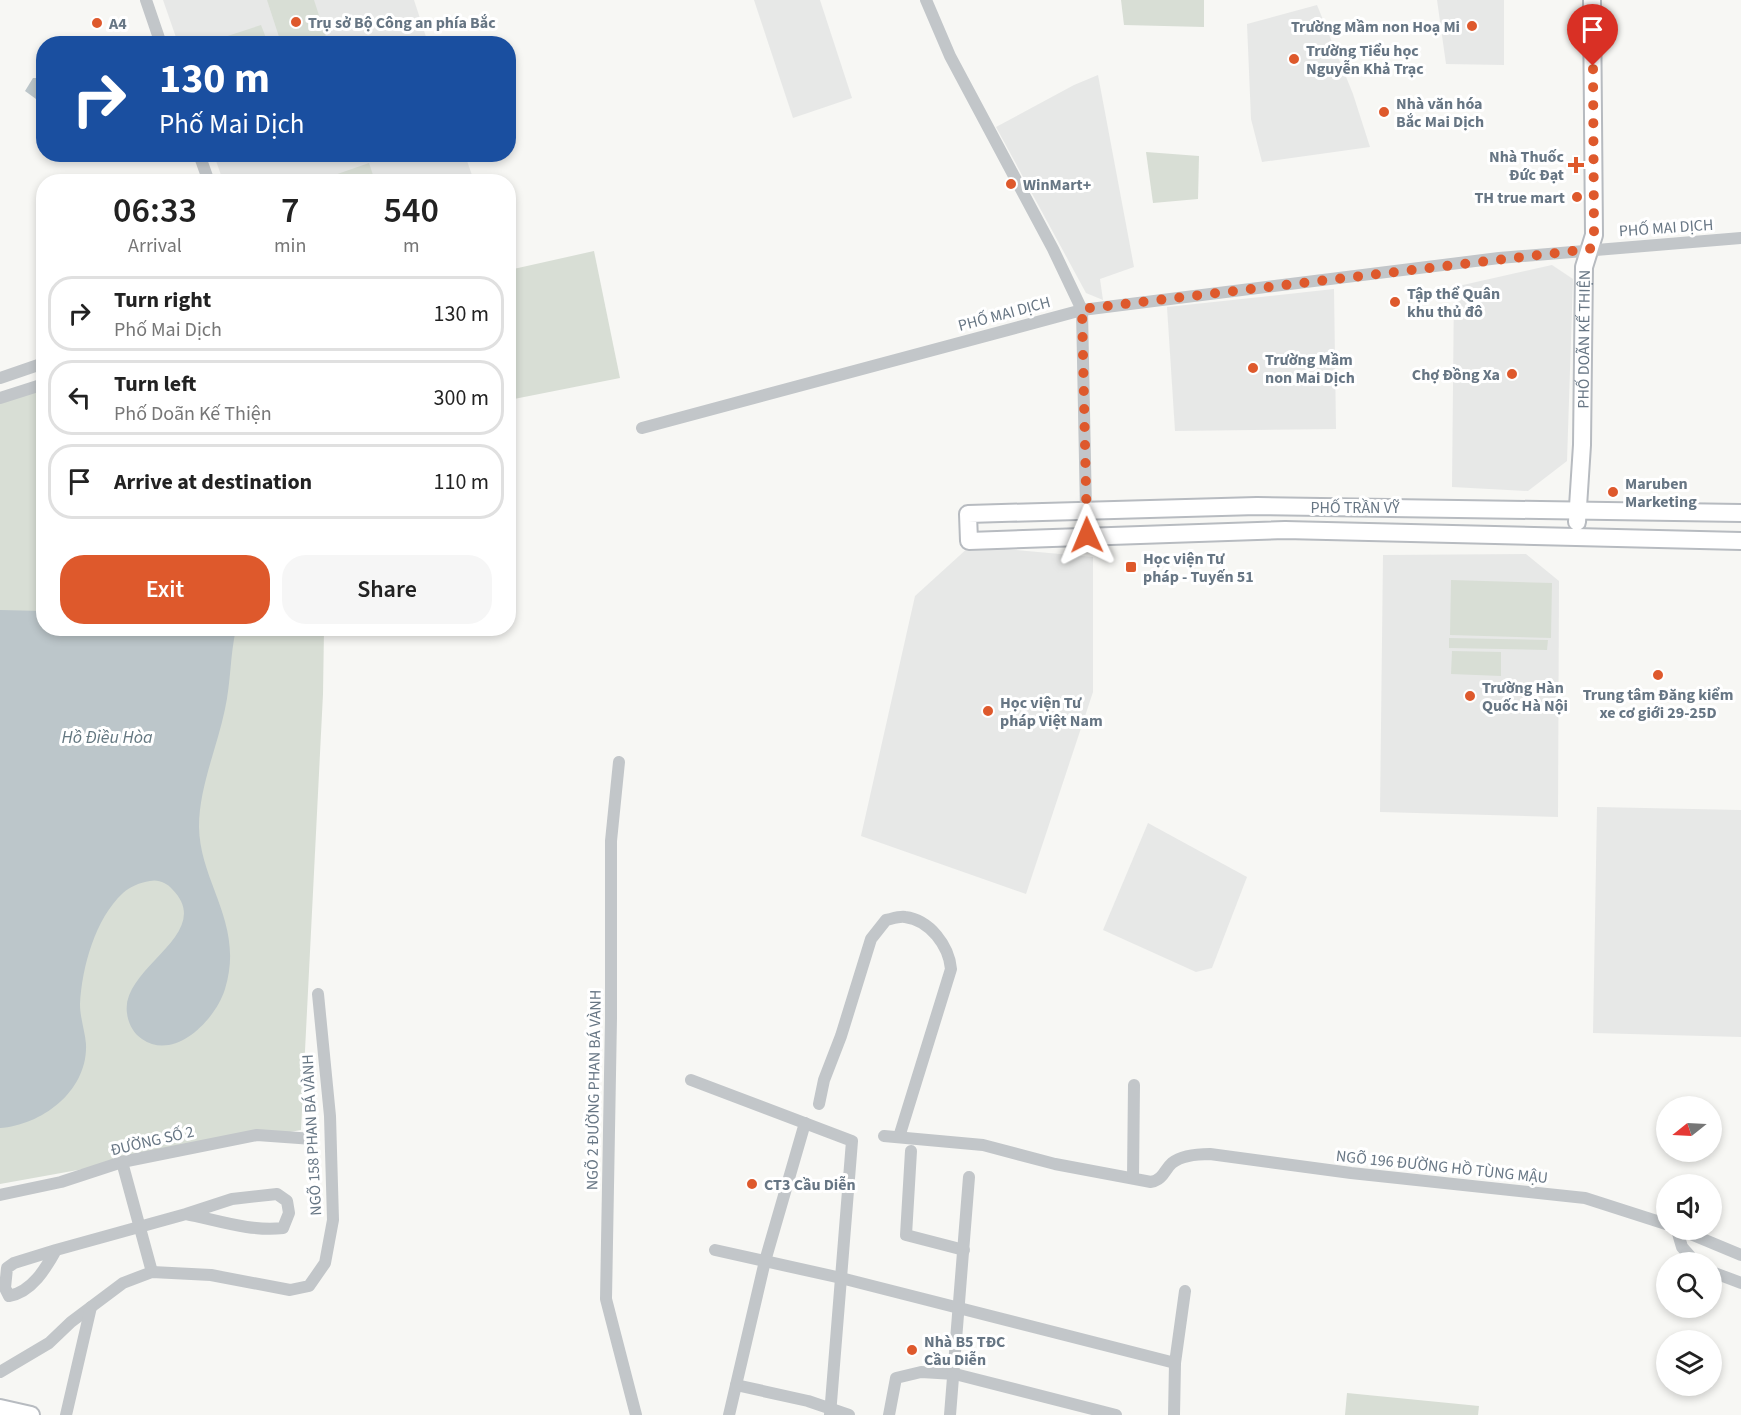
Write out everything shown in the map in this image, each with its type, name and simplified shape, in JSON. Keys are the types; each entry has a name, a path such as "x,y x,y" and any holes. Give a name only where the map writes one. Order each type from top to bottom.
{"main road":[{"name":"PHỐ DOÃN KẾ THIỆN","path":"1576,536 1584,267 1594,235 1592,0"},
{"name":"PHỐ TRẦN VỸ","path":"1741,513 1257,506 968,513 969,541 1087,535 1285,530 1741,541"},
{"path":"1086,511 1087,535"},
{"path":"0,1408 31,1415"}],"street":[{"path":"146,0 158,36"},
{"path":"926,0 950,56 1053,249 1082,309 1086,511"},
{"name":"PHỐ MAI DỊCH","path":"642,428 1082,309 1590,249 1741,238"},
{"path":"0,378 36,366"},
{"path":"0,398 36,387"},
{"name":"NGÕ 2 ĐƯỜNG PHAN BÁ VÀNH","path":"619,762 611,841 612,1018 606,1299 636,1415"},
{"path":"819,1104 824,1080 841,1036 870,939 886,920 905,917 921,924 942,942 950,956 951,969 898,1137"},
{"name":"NGÕ 158 PHAN BÁ VÀNH","path":"0,1372 49,1343 123,1283 152,1272 211,1275 290,1290 309,1286 325,1263 333,1209 330,1116 318,993"},
{"path":"691,1080 852,1141 830,1412"},
{"path":"884,1136 984,1145 1055,1164 1133,1178 1134,1085"},
{"path":"729,1415 765,1261 804,1123"},
{"name":"ĐƯỜNG SỐ 2","path":"0,1195 61,1182 122,1162 257,1135 313,1139"},
{"path":"911,1151 906,1235 964,1250"},
{"name":"NGÕ 196 ĐƯỜNG HỒ TÙNG MẬU","path":"1133,1178 1152,1182 1159,1180 1170,1165 1201,1155 1585,1198 1656,1221"},
{"path":"122,1162 152,1272"},
{"path":"950,1415 969,1178"},
{"path":"56,1250 46,1268 32,1284 19,1294 9,1296 4,1277 7,1268 14,1263 56,1250 139,1228 232,1199 277,1194 287,1201 289,1213 283,1228 274,1229 233,1224 186,1214"},
{"path":"1704,1240 1741,1255"},
{"path":"715,1250 841,1278 959,1310 1175,1363"},
{"path":"1722,1276 1741,1283"},
{"path":"1174,1415 1175,1363 1185,1291"},
{"path":"66,1415 91,1307"},
{"path":"889,1415 896,1378 921,1372 955,1374 1116,1415"},
{"path":"736,1385 808,1401 830,1412 849,1415"}],"shaded area":[{"name":"Trụ sở Bộ Công an phía Bắc","path":"163,0 414,0 426,36 176,36"},
{"path":"267,0 314,0 326,36 279,36"},
{"path":"754,0 820,0 852,98 793,118"},
{"path":"1121,0 1204,0 1204,27 1124,25"},
{"name":"Trường Mầm non Hoạ Mi","path":"1437,0 1504,0 1504,65 1446,64"},
{"name":"Trường Tiểu học Nguyễn Khả Trạc","path":"1317,5 1353,94 1370,147 1262,162 1251,119 1247,24"},
{"path":"261,25 265,36 227,36"},
{"path":"1098,75 1134,267 1100,279 1103,300 1086,293 996,127 1074,85"},
{"path":"1146,152 1199,156 1198,199 1153,203"},
{"path":"216,162 467,162 472,174 221,174"},
{"path":"369,163 373,174 337,174"},
{"path":"594,251 620,378 516,399 516,268"},
{"name":"Chợ Đồng Xa","path":"1552,265 1573,279 1567,461 1528,491 1452,487 1454,287"},
{"name":"Trường Mầm non Mai Dịch","path":"1334,289 1336,429 1175,431 1167,307"},
{"path":"36,387 36,636 324,636 301,1130 0,1184 0,400"},
{"name":"Học viện Tư pháp Việt Nam","path":"970,546 1093,557 1093,692 1026,894 861,836 915,596"},
{"name":"Trường Hàn Quốc Hà Nội","path":"1526,554 1559,581 1558,817 1380,812 1383,555"},
{"path":"1451,580 1552,583 1551,638 1450,635"},
{"path":"1449,638 1548,640 1547,650 1449,648"},
{"path":"1452,651 1501,652 1501,676 1451,674"},
{"path":"1597,807 1741,810 1741,1037 1593,1033"},
{"path":"1148,823 1247,877 1212,968 1196,972 1103,930"},
{"path":"1347,1393 1479,1406 1478,1415 1345,1415"}],"water":[{"path":"33,78 36,78 36,99 25,91"},
{"name":"Hồ Điều Hòa","path":"0,610 36,611 36,636 235,636 227,699 205,782 199,827 206,867 226,924 230,944 230,966 220,1001 203,1024 180,1041 168,1045 155,1045 139,1037 134,1031 127,1013 129,996 137,981 176,936 183,921 183,905 168,885 159,881 132,887 123,893 105,916 87,959 80,1004 86,1044 85,1061 79,1077 60,1102 46,1112 31,1120 0,1128"}],"place":[{"name":"Trụ sở Bộ Công an phía Bắc","path":"296,22"},
{"name":"A4","path":"97,23"},
{"name":"Trường Mầm non Hoạ Mi","path":"1472,26"},
{"name":"Trường Tiểu học Nguyễn Khả Trạc","path":"1294,59"},
{"name":"Nhà văn hóa Bắc Mai Dịch","path":"1384,112"},
{"name":"Nhà Thuốc Đức Đạt","path":"1576,165"},
{"name":"WinMart+","path":"1011,184"},
{"name":"TH true mart","path":"1577,197"},
{"name":"Tập thể Quân khu thủ đô","path":"1395,302"},
{"name":"Trường Mầm non Mai Dịch","path":"1253,368"},
{"name":"Chợ Đồng Xa","path":"1512,374"},
{"name":"Maruben Marketing","path":"1613,492"},
{"name":"Học viện Tư pháp - Tuyến 51","path":"1131,567"},
{"name":"Trung tâm Đăng kiểm xe cơ giới 29-25D","path":"1658,675"},
{"name":"Trường Hàn Quốc Hà Nội","path":"1470,696"},
{"name":"Học viện Tư pháp Việt Nam","path":"988,711"},
{"name":"CT3 Cầu Diễn","path":"752,1184"},
{"name":"Nhà B5 TĐC Cầu Diễn","path":"912,1350"}],"route":[{"path":"1087,535 1082,309 1523,255 1590,249 1594,235 1593,66"}]}
